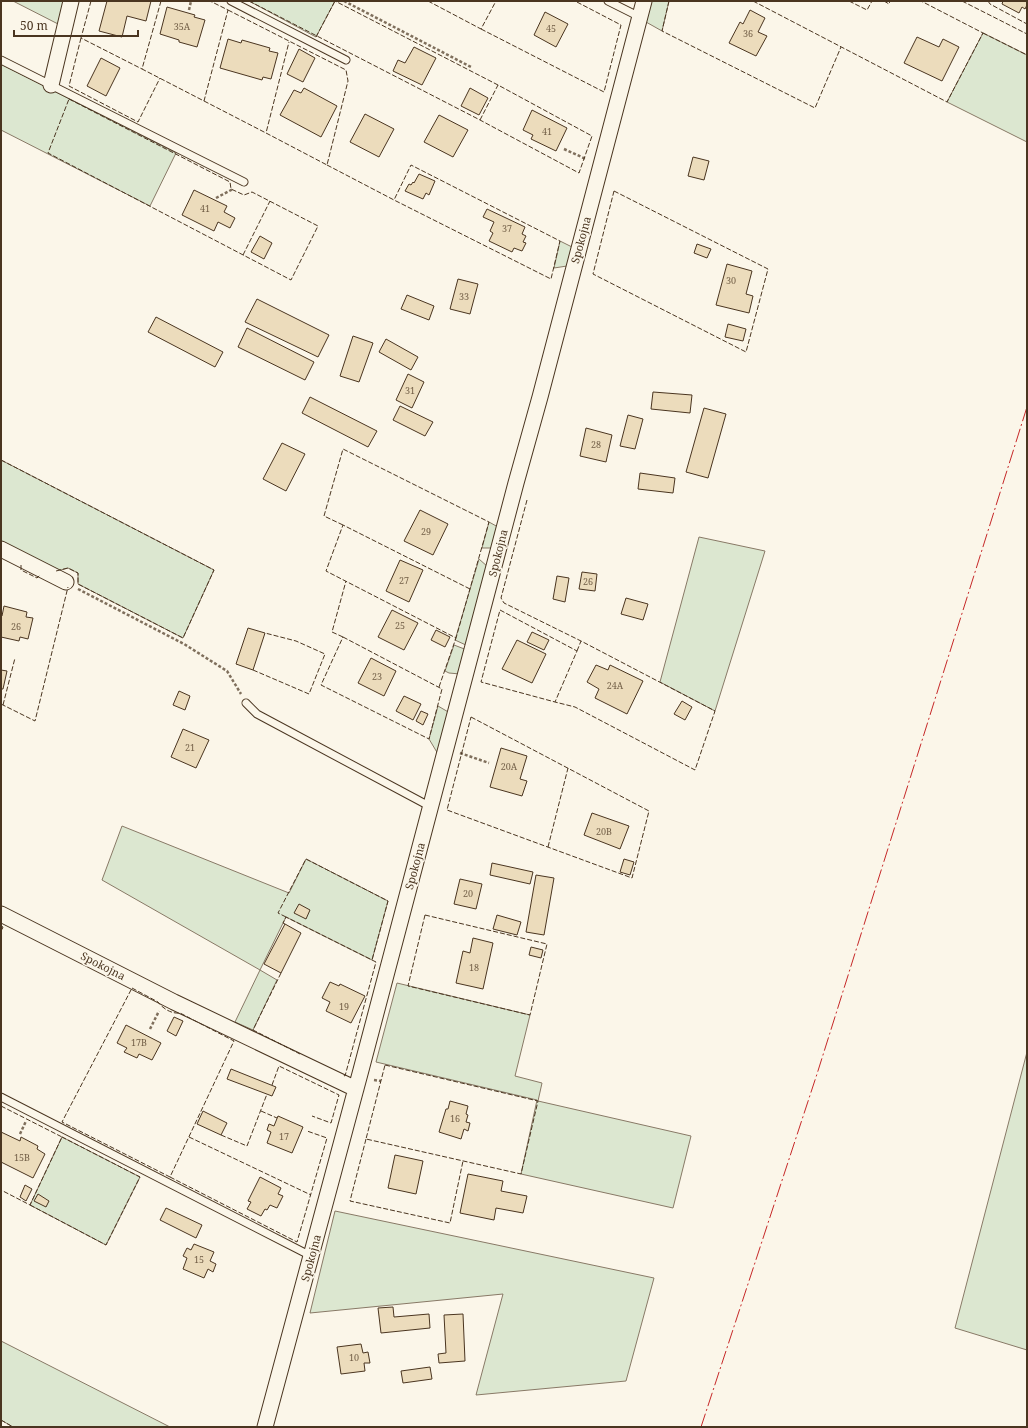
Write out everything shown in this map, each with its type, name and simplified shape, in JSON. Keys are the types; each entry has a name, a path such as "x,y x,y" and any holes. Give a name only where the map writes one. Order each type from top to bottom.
{"street":[{"path":"51,85 71,1"},
{"name":"Spokojna","path":"266,1427 644,1"},
{"path":"1,549 66,582"},
{"name":"Spokojna","path":"1,914 165,998 356,1089"}],"lane":[{"path":"231,1 346,60"},
{"path":"608,1 640,17"},
{"path":"1,60 241,181"},
{"path":"246,703 257,714 431,807"},
{"path":"1,1096 311,1256"}],"path":[{"path":"189,10 191,1"},
{"path":"344,1 471,67"},
{"path":"564,149 601,165"},
{"path":"216,198 232,189 241,181"},
{"path":"66,582 184,644 228,671 246,703"},
{"path":"446,750 462,753 489,763"},
{"path":"150,1029 165,998"}],"green space":[{"path":"13,1 66,1 60,25"},
{"path":"249,1 335,1 316,37"},
{"path":"651,1 669,1 662,31 646,22"},
{"path":"983,33 1027,55 1027,142 947,102"},
{"path":"1,64 176,153 150,206 1,130"},
{"path":"560,241 572,247 567,266 554,268"},
{"path":"1,460 214,570 183,638 78,584 78,573 68,568 57,571 1,543"},
{"path":"489,522 498,527 492,548 482,548"},
{"path":"699,537 765,551 715,711 660,682"},
{"path":"479,559 488,567 468,646 455,640"},
{"path":"454,645 467,650 460,674 445,671"},
{"path":"438,706 450,713 438,754 429,739"},
{"path":"122,826 289,893 306,859 388,901 372,960 286,917 260,970 102,880"},
{"path":"260,970 277,980 253,1030 235,1022"},
{"path":"397,983 530,1015 515,1076 542,1083 538,1101 691,1136 673,1208 521,1174 537,1100 376,1062"},
{"path":"1027,1052 1027,1350 955,1328"},
{"path":"62,1137 140,1177 106,1245 30,1205"},
{"path":"335,1211 654,1278 626,1381 476,1395 503,1294 310,1313"},
{"path":"1,1341 170,1427 13,1427 1,1420"}],"building":[{"path":"107,1 151,1 146,21 127,16 122,37 99,31"},
{"path":"1003,1 1027,1 1027,5 1025,9 1022,7 1019,13 1002,4"},
{"path":"167,7 195,15 194,17 205,20 197,47 179,42 179,40 160,34"},
{"path":"750,10 765,18 758,32 767,36 756,56 729,43 740,22 743,24"},
{"path":"545,12 568,24 556,47 534,35"},
{"path":"917,37 939,47 943,39 959,47 942,81 904,63"},
{"path":"228,39 241,43 242,40 270,48 269,51 278,53 271,79 263,77 262,80 220,68"},
{"path":"414,47 436,58 422,85 393,71 398,60 405,63"},
{"path":"299,49 315,58 303,82 287,74"},
{"path":"101,58 120,68 106,96 87,86"},
{"path":"304,88 337,106 321,137 280,115 294,90 301,93"},
{"path":"470,88 488,98 479,115 461,106"},
{"path":"532,110 567,128 556,151 531,139 533,135 523,130"},
{"path":"365,114 394,129 379,157 350,142"},
{"path":"439,115 468,130 453,157 424,142"},
{"path":"693,157 709,161 704,180 688,176"},
{"path":"419,174 435,181 429,195 426,193 423,199 405,191 409,184 411,185 413,182 414,183"},
{"path":"194,190 227,206 224,212 235,218 230,228 218,222 214,231 182,215"},
{"path":"487,209 525,227 522,234 526,236 523,242 526,243 522,251 514,248 512,252 489,241 493,233 490,231 494,222 483,217"},
{"path":"260,236 272,243 264,259 251,252"},
{"path":"697,244 711,249 707,258 694,253"},
{"path":"727,264 752,271 746,294 753,296 749,313 716,305"},
{"path":"458,279 478,284 470,314 450,309"},
{"path":"407,295 434,306 429,320 401,309"},
{"path":"257,299 329,335 318,357 245,322"},
{"path":"156,317 223,352 215,367 148,332"},
{"path":"728,324 746,329 743,341 725,337"},
{"path":"247,328 314,362 305,380 238,347"},
{"path":"353,336 373,343 359,382 340,376"},
{"path":"386,339 418,357 411,370 379,352"},
{"path":"408,374 424,382 412,408 396,400"},
{"path":"653,392 692,395 690,413 651,409"},
{"path":"310,397 377,431 368,447 302,413"},
{"path":"400,406 433,422 425,436 393,420"},
{"path":"704,408 726,414 708,478 686,472"},
{"path":"628,415 643,419 635,449 620,446"},
{"path":"586,428 612,435 606,462 580,456"},
{"path":"282,443 305,454 286,491 263,479"},
{"path":"640,473 675,478 673,493 638,489"},
{"path":"420,510 448,524 433,555 404,541"},
{"path":"400,560 423,570 409,602 386,591"},
{"path":"582,572 597,574 595,591 579,589"},
{"path":"557,576 569,578 565,602 553,599"},
{"path":"626,598 648,604 643,620 621,614"},
{"path":"4,606 27,612 26,617 33,618 28,639 20,637 19,641 1,637 1,615 2,616"},
{"path":"392,610 418,623 404,650 378,637"},
{"path":"248,628 265,633 253,670 236,664"},
{"path":"436,630 450,637 445,647 431,640"},
{"path":"532,632 549,640 544,650 527,642"},
{"path":"517,640 546,654 532,683 502,669"},
{"path":"371,658 396,671 384,696 358,683"},
{"path":"596,665 608,670 610,665 643,681 627,714 595,698 599,689 587,682"},
{"path":"1,670 7,671 3,689 1,689"},
{"path":"179,691 190,696 185,710 173,705"},
{"path":"404,696 421,704 413,720 396,711"},
{"path":"682,701 692,707 685,720 674,714"},
{"path":"421,711 428,714 423,725 416,721"},
{"path":"183,729 209,740 196,768 171,757"},
{"path":"501,748 527,756 520,779 527,781 522,796 490,787"},
{"path":"592,813 629,826 620,849 584,835"},
{"path":"624,859 634,862 630,875 620,872"},
{"path":"492,863 533,872 530,884 490,875"},
{"path":"536,875 554,878 544,935 526,932"},
{"path":"460,879 482,884 476,909 454,904"},
{"path":"299,904 310,910 306,919 294,913"},
{"path":"497,915 521,922 517,935 493,929"},
{"path":"285,924 301,933 281,973 264,964"},
{"path":"473,938 493,943 483,989 456,983 463,951 470,953"},
{"path":"531,947 543,950 541,958 529,955"},
{"path":"330,982 339,986 340,984 365,996 351,1023 326,1011 330,1002 322,998"},
{"path":"174,1017 183,1021 176,1036 167,1031"},
{"path":"126,1025 161,1043 152,1060 139,1054 137,1058 124,1052 127,1048 117,1043"},
{"path":"231,1069 276,1087 272,1096 227,1079"},
{"path":"450,1101 468,1106 466,1122 470,1123 468,1131 464,1129 461,1139 439,1132"},
{"path":"203,1111 227,1123 221,1135 197,1124"},
{"path":"278,1116 303,1127 292,1153 267,1143 271,1132 267,1130 269,1124 274,1126"},
{"path":"1,1132 20,1141 21,1137 38,1146 37,1149 45,1154 33,1178 1,1162"},
{"path":"395,1155 423,1161 416,1194 388,1188"},
{"path":"468,1174 503,1181 501,1191 527,1196 523,1213 496,1208 494,1220 460,1213"},
{"path":"260,1177 281,1188 278,1194 283,1196 277,1208 270,1205 267,1210 265,1209 261,1216 247,1209 251,1202 248,1201"},
{"path":"25,1185 32,1189 26,1201 20,1197"},
{"path":"38,1194 49,1201 46,1207 34,1201"},
{"path":"166,1208 202,1225 196,1238 160,1220"},
{"path":"194,1244 214,1252 210,1261 216,1264 213,1272 208,1269 204,1278 183,1269 187,1258 183,1256 187,1248 191,1250"},
{"path":"393,1307 394,1317 429,1314 430,1328 381,1333 378,1308"},
{"path":"463,1314 465,1361 439,1363 438,1354 446,1353 444,1315"},
{"path":"361,1344 363,1353 368,1352 370,1363 364,1363 365,1371 341,1374 337,1347"},
{"path":"430,1367 432,1379 403,1383 401,1371"}],"fence":[{"path":"91,1 81,38 142,69"},
{"path":"161,1 142,69 204,101 228,10 210,1"},
{"path":"249,1 480,120 579,173 592,136 498,85 335,1"},
{"path":"316,37 335,1"},
{"path":"428,1 481,29 496,1"},
{"path":"481,29 604,92 621,25 575,1"},
{"path":"669,1 662,31 815,108 841,47"},
{"path":"753,1 947,102 983,33 921,1"},
{"path":"849,1 867,10 872,1"},
{"path":"884,1 889,4 890,1"},
{"path":"962,1 1027,34"},
{"path":"988,1 990,4 1027,24"},
{"path":"228,10 346,70 348,81 327,165 266,133 289,42"},
{"path":"983,33 1027,55"},
{"path":"81,38 69,86 138,122 160,78"},
{"path":"480,120 498,85"},
{"path":"69,99 230,182 231,189 244,195 252,192 318,226 291,280 48,153 69,99"},
{"path":"204,101 266,133"},
{"path":"327,165 394,200 551,279 560,241 411,165 394,200"},
{"path":"614,191 768,269 746,352 593,274 614,191"},
{"path":"243,255 270,201"},
{"path":"343,525 324,516 343,449 489,522 477,566 456,638 326,571 343,525 470,589"},
{"path":"1,460 214,570 183,638 78,584 78,573 68,568 56,571"},
{"path":"527,500 501,598 504,603 581,641 715,711 695,770 575,707 555,702"},
{"path":"21,565 21,570 37,578 40,575"},
{"path":"343,637 332,632 346,581"},
{"path":"1,704 35,721 68,587"},
{"path":"500,610 577,651 555,702 481,682 500,610"},
{"path":"253,670 309,694 325,654 296,641 265,633"},
{"path":"343,637 442,689 429,739 321,685 343,637"},
{"path":"439,687 456,638"},
{"path":"577,651 581,641"},
{"path":"3,705 15,658"},
{"path":"471,717 649,811 632,878 447,810 471,717"},
{"path":"548,847 568,768"},
{"path":"286,917 278,913 306,859 388,901 372,960"},
{"path":"425,915 547,944 530,1015 408,986 425,915"},
{"path":"285,924 283,923 286,917 376,962 345,1076 343,1075"},
{"path":"1,926 3,927 1,932"},
{"path":"281,973 253,1030 300,1054"},
{"path":"132,988 158,1002 162,1007 174,1013 180,1013 234,1041 170,1177 62,1122 132,988"},
{"path":"385,1065 538,1101 521,1174 366,1139 385,1065"},
{"path":"272,1085 279,1066 339,1095 331,1123 312,1116"},
{"path":"221,1135 247,1146 267,1094"},
{"path":"1,1106 62,1137 30,1205 1,1190"},
{"path":"261,1111 277,1118"},
{"path":"170,1177 297,1242 327,1138 307,1131"},
{"path":"30,1205 106,1245 140,1177 62,1137"},
{"path":"189,1137 311,1195"},
{"path":"366,1139 350,1201 450,1223 463,1161"},
{"path":"1,1420 13,1427"}],"power":[{"path":"701,1427 817,1074 1027,407"}]}
